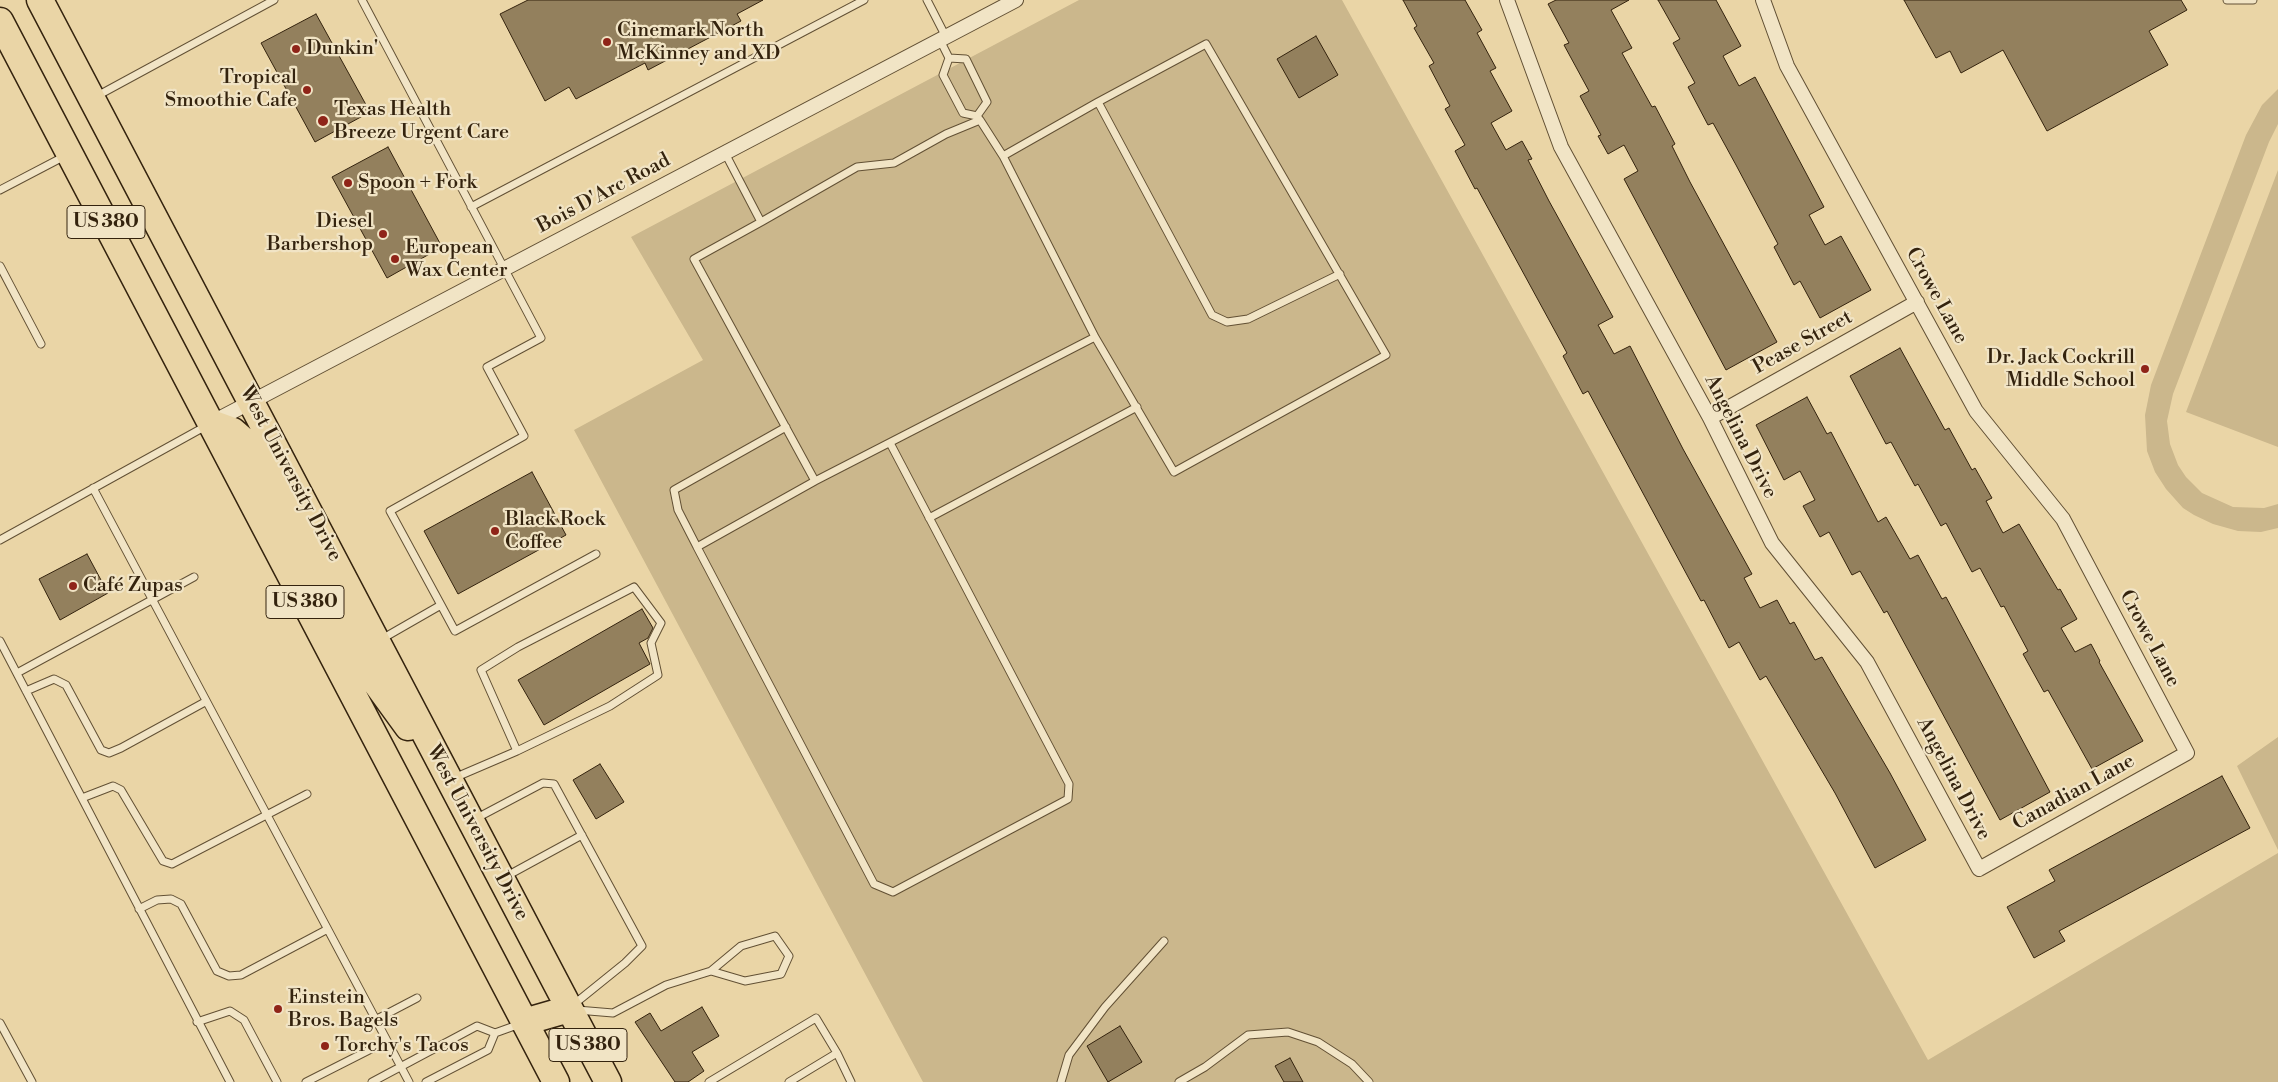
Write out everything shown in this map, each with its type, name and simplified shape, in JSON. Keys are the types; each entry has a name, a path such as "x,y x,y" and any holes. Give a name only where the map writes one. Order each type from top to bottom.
{"highway":[{"name":"West University Drive","path":"40,0 608,1082"},
{"name":"US 380","path":"0,21 556,1082"},
{"path":"211,423 233,431 249,444 376,683 449,780"},
{"path":"524,1022 569,1009"}],"street":[{"name":"Bois D'Arc Road","path":"211,423 1016,0"},
{"name":"Angelina Drive","path":"1506,0 1561,147 1710,418 1772,543 1867,662 1980,869"},
{"name":"Crowe Lane","path":"1763,0 1787,66 1976,411 2063,519 2187,753"},
{"name":"Pease Street","path":"1710,418 1917,302"},
{"name":"Canadian Lane","path":"1980,869 2187,753"}],"lane":[{"path":"92,98 274,0"},
{"path":"362,0 541,338 487,366 524,436 390,511 455,632 596,554"},
{"path":"471,208 864,0"},
{"path":"927,0 949,58 942,75 963,113 979,118 1003,156 1095,337 1174,472 1386,355 1206,44 1003,156"},
{"path":"2227,0 2253,0"},
{"path":"815,481 694,259 857,167 894,164 946,134 979,118 987,102 966,59 949,58"},
{"path":"1098,102 1212,315 1228,322 1248,319 1340,274"},
{"path":"725,153 761,222"},
{"path":"0,190 70,154"},
{"path":"0,266 3,278 41,344"},
{"path":"696,547 815,481 1095,337"},
{"path":"929,518 1137,408"},
{"path":"0,540 211,423"},
{"path":"786,428 674,490 678,510 874,884 893,892 1068,799 1069,784 890,443"},
{"path":"93,488 326,930 409,1082"},
{"path":"16,672 194,577"},
{"path":"449,780 517,751 610,706 658,675 651,643 661,623 634,587 518,647 481,670 517,751"},
{"path":"378,641 441,605"},
{"path":"0,641 197,1022 230,1082"},
{"path":"26,691 54,680 66,684 101,750 109,753 205,702"},
{"path":"471,821 543,783 554,784 642,946 625,963 569,1009"},
{"path":"82,798 113,786 121,790 163,861 172,864 266,817 307,794"},
{"path":"502,879 582,835"},
{"path":"139,909 157,900 171,899 182,904 217,971 228,976 241,975 326,930"},
{"path":"569,1009 613,1013 666,985 711,971 741,946 775,936 789,956 781,974 745,981 711,971"},
{"path":"1060,1082 1069,1055 1106,1007 1164,941"},
{"path":"375,1020 417,998"},
{"path":"197,1022 230,1011 244,1020 277,1082"},
{"path":"709,1082 816,1018 837,1053 851,1082"},
{"path":"372,1082 477,1026 495,1033 524,1022"},
{"path":"0,1023 32,1082"},
{"path":"1179,1082 1205,1067 1248,1035 1288,1032 1318,1042 1352,1064 1369,1082"},
{"path":"426,1082 488,1050 495,1033"},
{"path":"306,1082 387,1041"},
{"path":"789,1082 837,1053"}],"shaded area":[{"path":"1079,0 1342,0 1928,1060 2278,853 2278,1082 923,1082 574,430 703,360 631,237"},
{"path":"2278,89 2278,124 2269,142 2173,394 2167,421 2170,444 2178,465 2186,477 2202,493 2233,507 2264,508 2278,504 2278,528 2261,532 2238,531 2213,524 2194,515 2183,508 2166,489 2155,472 2147,451 2145,415 2151,385 2246,135 2262,105"},
{"path":"2278,170 2278,447 2186,412"},
{"path":"2278,737 2278,850 2237,766"}],"building":[{"name":"Cinemark North McKinney and XD","path":"528,0 763,0 737,14 741,21 648,70 645,63 576,99 569,87 545,101 500,14"},
{"path":"1403,0 1465,0 1482,30 1477,33 1496,68 1490,71 1512,111 1491,123 1506,150 1522,141 1532,159 1528,160 1613,317 1598,325 1614,354 1630,346 1683,449 1752,574 1744,578 1760,608 1777,600 1790,624 1794,622 1815,660 1822,657 1890,773 1926,840 1875,868 1835,793 1766,676 1760,680 1739,642 1729,648 1704,600 1701,601 1588,391 1583,394 1563,356 1567,353 1455,151 1465,145 1445,109 1450,106 1429,66 1434,63 1414,28 1417,26"},
{"path":"1556,0 1629,0 1611,10 1632,48 1622,53 1652,107 1655,106 1675,144 1672,146 1690,182 1777,342 1726,370 1624,179 1638,171 1624,145 1608,154 1598,136 1601,135 1580,96 1589,91 1564,45 1569,43 1548,4"},
{"path":"1658,0 1716,0 1741,46 1723,56 1739,86 1755,77 1824,207 1809,215 1825,245 1841,236 1871,290 1820,318 1800,281 1794,285 1774,247 1778,244 1736,165 1713,123 1708,125 1688,87 1695,83 1673,43 1680,39"},
{"path":"1904,0 2181,0 2187,10 2149,31 2168,65 2047,131 2003,50 1961,73 1950,51 1936,58"},
{"path":"316,14 370,112 315,142 261,43"},
{"path":"1316,36 1338,75 1299,98 1277,59"},
{"path":"388,147 442,247 387,278 332,177"},
{"path":"1900,348 1945,430 1949,428 1972,470 1975,468 1992,498 1986,501 2003,533 2019,524 2058,590 2060,589 2077,619 2061,628 2075,652 2091,644 2143,741 2092,769 2048,690 2044,692 2023,654 2028,651 2004,606 2001,607 1980,568 1972,572 1946,523 1941,526 1918,484 1915,486 1891,442 1886,444 1850,376"},
{"path":"1807,397 1827,434 1831,432 1878,522 1886,517 1910,559 1918,555 1942,599 1946,597 2050,792 2000,820 1887,611 1884,613 1860,571 1852,575 1829,532 1820,537 1803,506 1815,500 1800,471 1784,480 1756,425"},
{"path":"532,472 566,535 458,594 424,531"},
{"name":"Café Zupas","path":"87,554 108,593 60,620 39,579"},
{"path":"642,609 653,628 648,638 639,643 650,664 544,725 518,680"},
{"path":"600,764 624,802 596,819 573,780"},
{"path":"2222,776 2250,828 2059,931 2065,941 2034,958 2007,907 2055,881 2049,870"},
{"path":"702,1007 719,1036 692,1052 704,1071 688,1082 675,1082 635,1022 650,1013 661,1031"},
{"path":"1120,1026 1142,1062 1108,1082 1087,1046"},
{"path":"1290,1058 1303,1082 1284,1082 1275,1066"}],"place":[{"name":"Cinemark North McKinney and XD","path":"607,42"},
{"name":"Dunkin'","path":"296,49"},
{"name":"Tropical Smoothie Cafe","path":"307,90"},
{"name":"Texas Health Breeze Urgent Care","path":"323,121"},
{"name":"Spoon + Fork","path":"348,183"},
{"name":"Diesel Barbershop","path":"383,234"},
{"name":"European Wax Center","path":"395,259"},
{"name":"Dr. Jack Cockrill Middle School","path":"2145,369"},
{"name":"Black Rock Coffee","path":"495,531"},
{"name":"Café Zupas","path":"73,586"},
{"name":"Einstein Bros. Bagels","path":"278,1009"},
{"name":"Torchy's Tacos","path":"325,1046"}]}
